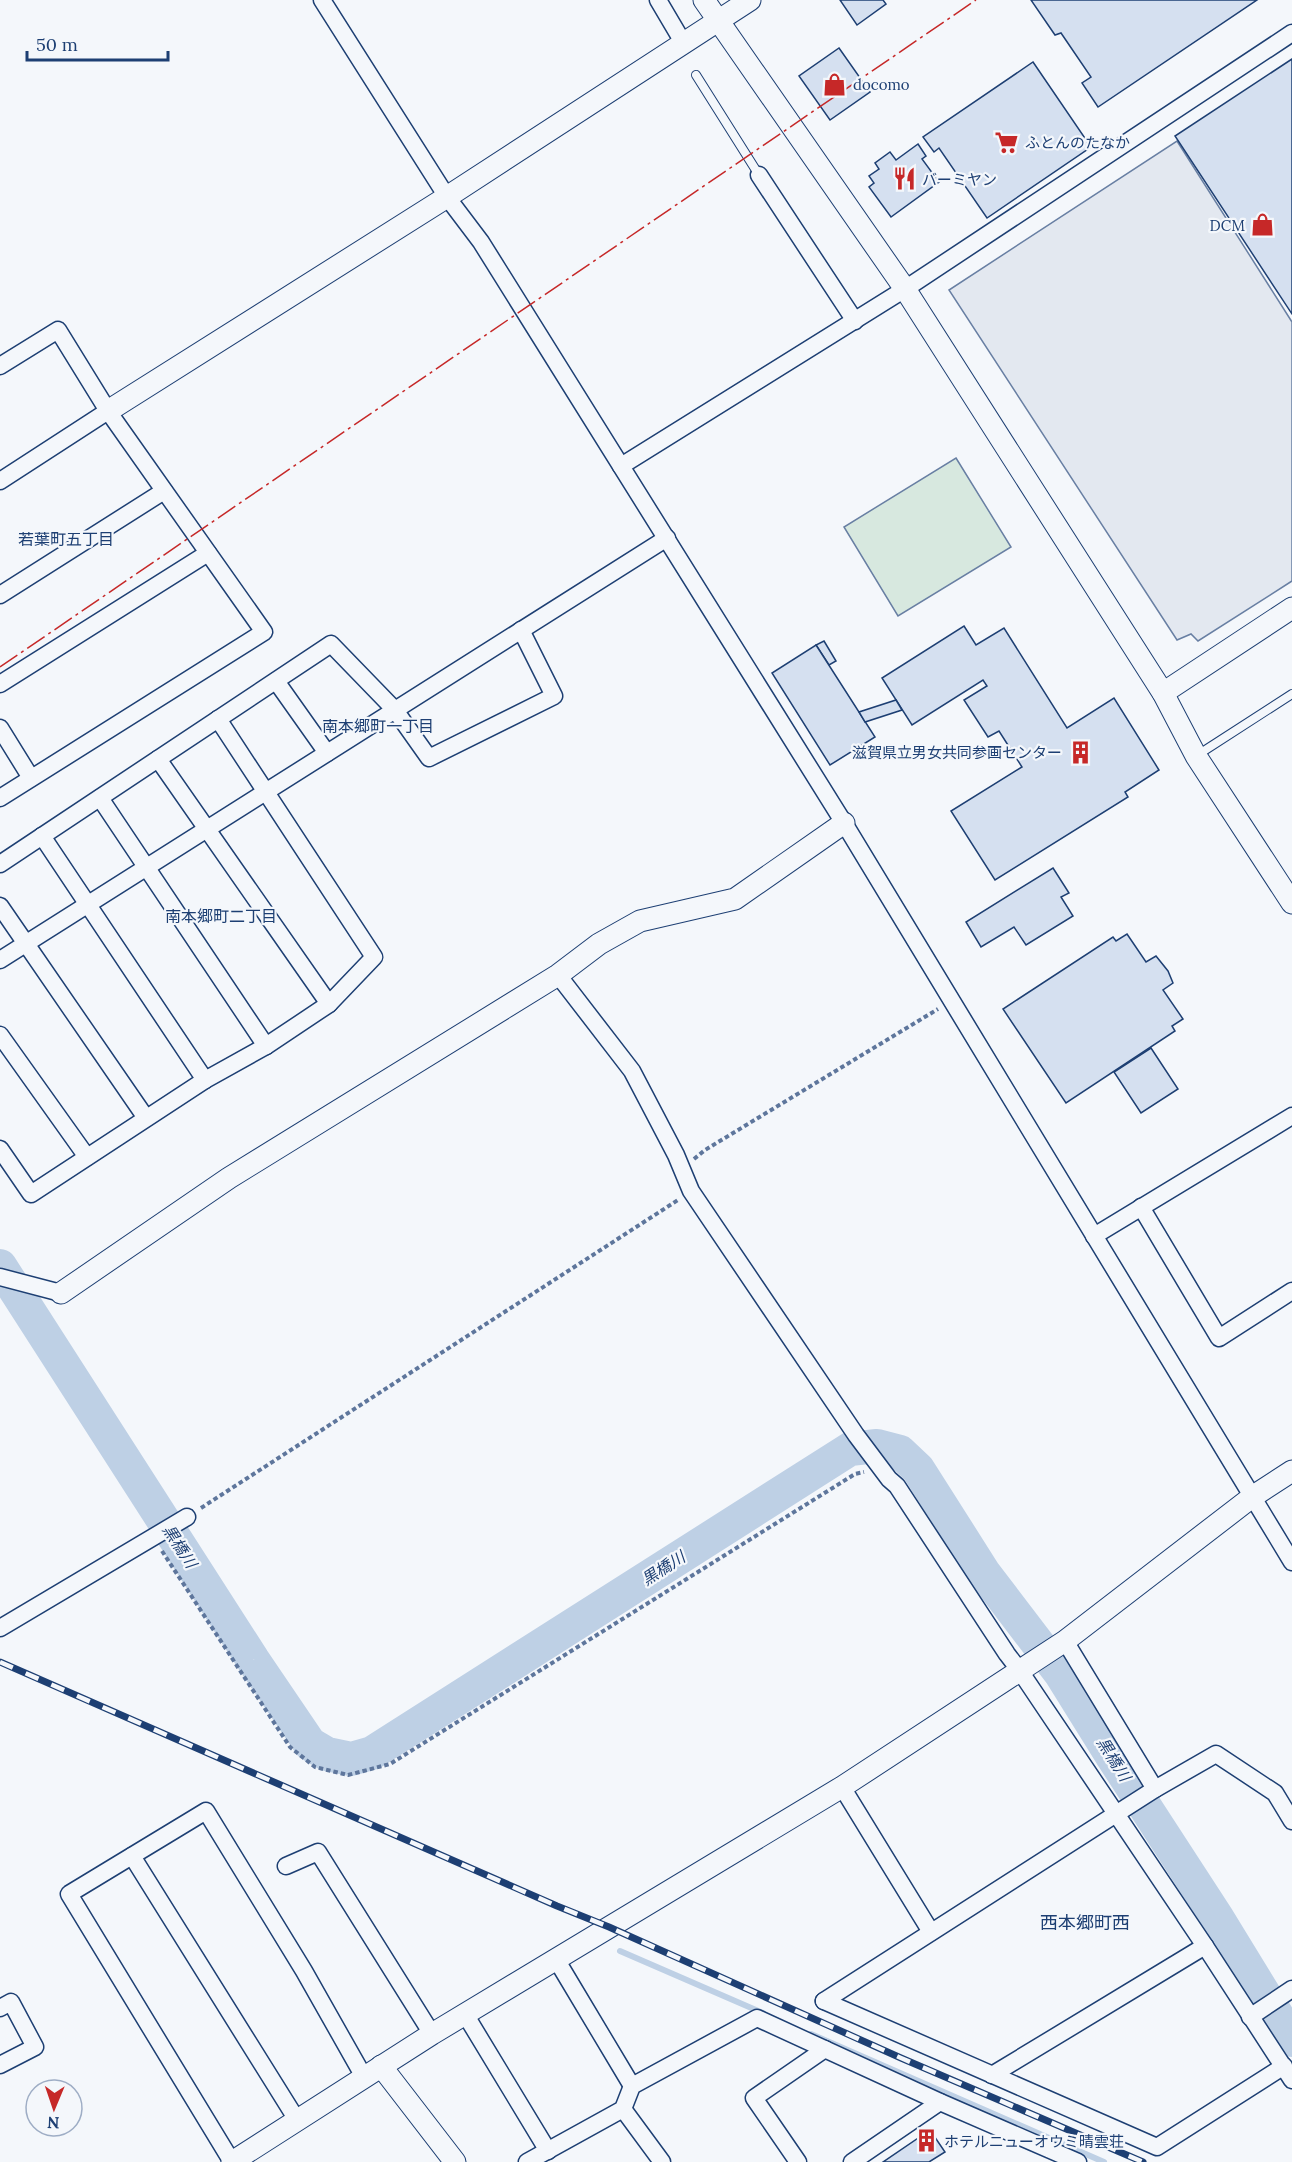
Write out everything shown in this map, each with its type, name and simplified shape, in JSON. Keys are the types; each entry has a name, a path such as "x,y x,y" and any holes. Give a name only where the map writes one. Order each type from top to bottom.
{"street":[{"path":"322,0 447,197 481,242 844,823 1292,1562"},
{"path":"658,0 684,44"},
{"path":"704,0 905,290 1163,693 1196,756 1292,903"},
{"path":"0,481 447,197 750,0"},
{"path":"621,466 905,290 1292,33"},
{"path":"759,175 855,321"},
{"path":"0,366 58,330 108,411 264,632 0,798"},
{"path":"0,595 164,491"},
{"path":"0,960 667,538"},
{"path":"0,684 208,553"},
{"path":"1163,693 1292,608"},
{"path":"0,864 332,644 395,710 429,759 554,696 521,630"},
{"path":"276,681 327,753"},
{"path":"0,1149 31,1194 205,1080 266,1046 329,1004 374,957 218,719"},
{"path":"0,728 31,778"},
{"path":"158,759 329,1004"},
{"path":"100,798 266,1046"},
{"path":"0,1277 61,1293 229,1178 558,975 599,944 640,921 735,899 844,823"},
{"path":"42,836 205,1080"},
{"path":"0,906 146,1118"},
{"path":"558,975 632,1071 691,1191 856,1435 897,1486 1007,1654 1117,1814 1288,2073 1157,2146 824,2001 1117,1814 1155,1789 1216,1754 1275,1792 1292,1821"},
{"path":"0,1035 87,1157"},
{"path":"1094,1236 1292,1116"},
{"path":"1142,1207 1218,1338 1292,1291"},
{"path":"455,2162 373,2071 304,1971 206,1811 69,1894 232,2162 373,2071 432,2034 842,1787 1020,1671 1065,1641 1252,1497 1292,1471"},
{"path":"0,1628 188,1517"},
{"path":"1065,1641 1155,1789"},
{"path":"842,1787 931,1932"},
{"path":"286,1866 318,1852 432,2034"},
{"path":"132,1856 297,2120"},
{"path":"992,2075 1205,1946"},
{"path":"556,1959 632,2086"},
{"path":"1250,2017 1292,1989"},
{"path":"0,2008 11,2002 35,2048 0,2064"},
{"path":"465,2014 548,2151"},
{"path":"527,2162 623,2109 632,2086 757,2018 1078,2162"},
{"path":"798,2162 754,2098 825,2049"},
{"path":"852,2162 940,2102"},
{"path":"623,2109 662,2162"}],"lane":[{"path":"696,75 759,175"},
{"path":"1196,756 1292,694"}],"path":[{"path":"682,1169 705,1150 951,1001"},
{"path":"188,1517 691,1191"},
{"path":"157,1536 290,1747 315,1767 348,1775 390,1764 855,1474 881,1467"}],"shaded area":[{"path":"1177,141 1292,322 1292,581 1198,641 1191,634 1177,640 949,290"},
{"path":"956,458 1011,547 898,616 844,527"}],"building":[{"path":"840,0 883,0 886,4 857,25"},
{"path":"1031,0 1257,0 1098,107 1082,83 1091,77 1061,33 1055,35"},
{"name":"docomo","path":"839,48 870,92 830,120 799,76"},
{"name":"DCM","path":"1292,59 1292,314 1175,136"},
{"name":"ふとんのたなか","path":"1033,62 1091,147 987,218 939,148 934,152 923,137"},
{"name":"バーミヤン","path":"918,144 926,156 922,159 939,182 891,217 869,187 874,183 869,176 879,169 875,163 890,152 896,160"},
{"name":"滋賀県立男女共同参画センター","path":"964,626 976,645 1004,628 1067,728 1114,698 1159,770 1125,792 1128,797 995,880 951,811 1022,767 999,731 988,737 964,700 987,686 983,680 912,725 882,678"},
{"path":"824,641 836,661 829,665 816,645"},
{"path":"816,645 875,737 830,765 772,673"},
{"path":"896,700 902,710 865,722 859,712"},
{"path":"1053,868 1069,893 1061,897 1073,916 1026,945 1014,927 981,947 966,922"},
{"path":"1127,934 1146,962 1156,956 1168,971 1173,983 1163,990 1183,1019 1172,1026 1175,1031 1066,1103 1003,1009 1113,937 1116,941"},
{"path":"1151,1048 1178,1089 1141,1113 1114,1072"},
{"name":"ホテルニューオウミ晴雲荘","path":"930,2130 945,2152 929,2162 883,2162"}],"waterway":[{"name":"黒橋川","path":"0,1266 253,1660 310,1744 327,1754 351,1759 372,1753 850,1449 877,1446 900,1452 918,1469 984,1573 1061,1674 1218,1919 1292,2040"},
{"path":"620,1951 763,2013"},
{"path":"811,2034 1104,2162"}],"railway":[{"path":"0,1662 1143,2162"}],"power":[{"path":"0,667 976,0"}],"place":[{"name":"docomo","path":"835,84"},
{"name":"ふとんのたなか","path":"1007,142"},
{"name":"バーミヤン","path":"904,179"},
{"name":"DCM","path":"1263,225"},
{"name":"滋賀県立男女共同参画センター","path":"1080,752"},
{"name":"ホテルニューオウミ晴雲荘","path":"926,2141"}],"district":[{"name":"若葉町五丁目","path":"66,539"},
{"name":"南本郷町一丁目","path":"378,726"},
{"name":"南本郷町二丁目","path":"221,916"},
{"name":"西本郷町西","path":"1085,1922"}]}
